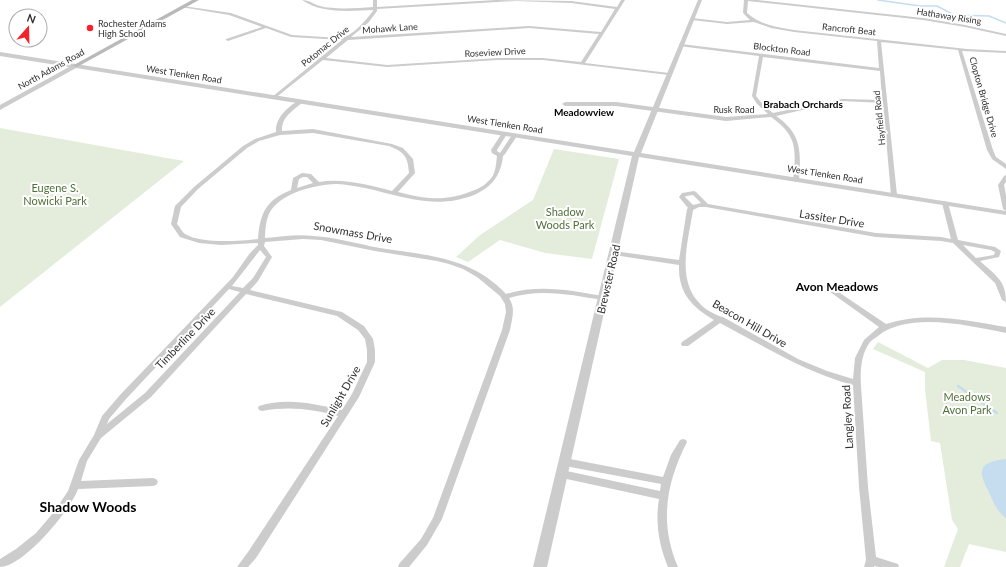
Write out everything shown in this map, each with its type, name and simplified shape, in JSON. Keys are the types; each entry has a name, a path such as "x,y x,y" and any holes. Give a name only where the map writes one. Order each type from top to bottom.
{"main road":[{"name":"North Adams Road","path":"75,66 196,0"}],"street":[{"path":"304,0 327,8 346,10 375,9 447,2 501,0 541,1 618,8"},
{"path":"375,0 375,9"},
{"path":"583,63 623,0"},
{"name":"Brewster Road","path":"540,567 637,155 668,74 700,0"},
{"path":"746,0 745,13 754,21"},
{"name":"Hathaway Rising","path":"746,0 824,6 923,19 1006,35"},
{"name":"Mohawk Lane","path":"183,7 230,14 283,34 301,38 348,38 529,26 602,33"},
{"name":"Potomac Drive","path":"274,98 348,38 366,22 375,9"},
{"name":"Rancroft Beat","path":"692,19 727,22 754,21 780,29 960,50 1006,52"},
{"path":"228,40 266,28"},
{"name":"Hayfield Road","path":"878,40 894,195"},
{"name":"Blockton Road","path":"681,45 882,70"},
{"name":"Clopton Bridge Drive","path":"960,50 990,150 994,158 1006,167"},
{"name":"West Tienken Road","path":"0,54 1006,213"},
{"path":"761,55 754,96 762,107 786,126 797,144 796,180"},
{"name":"Roseview Drive","path":"322,60 387,66 518,58 560,60 668,74"},
{"name":"North Adams Road","path":"0,107 75,66"},
{"name":"Rusk Road","path":"565,104 605,103 726,119 771,115 842,100 885,102"},
{"path":"279,133 278,124 281,119 300,102"},
{"name":"Snowmass Drive","path":"393,194 412,173 411,160 401,149 390,145 313,131 279,133 257,140 245,147 184,199 174,212 176,228 183,235 199,242 226,244 261,243 316,237 376,250 447,260 459,264 489,282 507,301 510,312 506,330 437,519 424,542 403,567"},
{"name":"Timberline Drive","path":"500,155 494,152 494,150 504,134"},
{"name":"Timberline Drive","path":"0,565 20,552 39,536 57,515 72,493 83,460 98,436 105,418 242,271 251,254 261,243 264,217 268,209 277,200 294,191 318,185 342,183 415,199 439,200 473,194 496,178 500,155 503,153 514,136"},
{"path":"294,191 296,178 302,175 309,175 318,185"},
{"path":"1006,178 1001,185 1006,208"},
{"name":"Lassiter Drive","path":"706,205 694,193 684,194 682,197 692,208 706,205 869,234 955,241"},
{"path":"945,203 955,241 998,282 1006,300"},
{"path":"614,253 682,263 688,216 690,209 692,208"},
{"path":"955,241 993,248 998,252 997,256 974,260"},
{"name":"Timberline Drive","path":"98,436 148,395 246,291 256,279 269,257 261,243"},
{"name":"Beacon Hill Drive","path":"682,263 681,273 691,297 708,312 808,368 835,378 855,383"},
{"name":"Sunlight Drive","path":"228,287 339,314 361,328 369,339 371,362 366,375 344,414 244,567"},
{"path":"828,287 885,328"},
{"path":"504,297 544,290 604,298"},
{"path":"684,344 720,319"},
{"name":"Langley Road","path":"870,563 861,465 859,409 855,383 859,356 866,342 875,333 885,328 910,320 931,320 1006,330"},
{"path":"262,408 277,405 306,404 344,414"},
{"path":"673,567 666,555 662,532 664,496 671,462 683,442"},
{"path":"565,462 667,481"},
{"path":"618,486 620,472"},
{"path":"562,474 664,496"},
{"path":"74,485 153,482"},
{"path":"870,563 894,567"}],"green space":[{"name":"Eugene S. Nowicki Park","path":"0,128 184,161 0,307"},
{"name":"Shadow Woods Park","path":"554,149 619,159 592,259 545,253 500,240 468,262 456,257 480,235 533,200"},
{"name":"Meadows Avon Park","path":"878,342 928,368 942,360 964,360 1006,368 1006,552 969,544 960,567 944,567 958,529 952,520 940,443 931,441 925,389 925,372 873,349"}],"water":[{"path":"1006,459 1006,518 995,506 984,482 982,471 986,464"}],"waterway":[{"path":"878,0 920,6 937,6 954,15 989,16 1006,23"},
{"path":"958,386 997,413"}],"place":[{"name":"Rochester Adams High School","path":"90,28"}],"district":[{"name":"Brabach Orchards","path":"803,104"},
{"name":"Meadowview","path":"584,112"},
{"name":"Avon Meadows","path":"837,286"},
{"name":"Shadow Woods","path":"88,506"}]}
